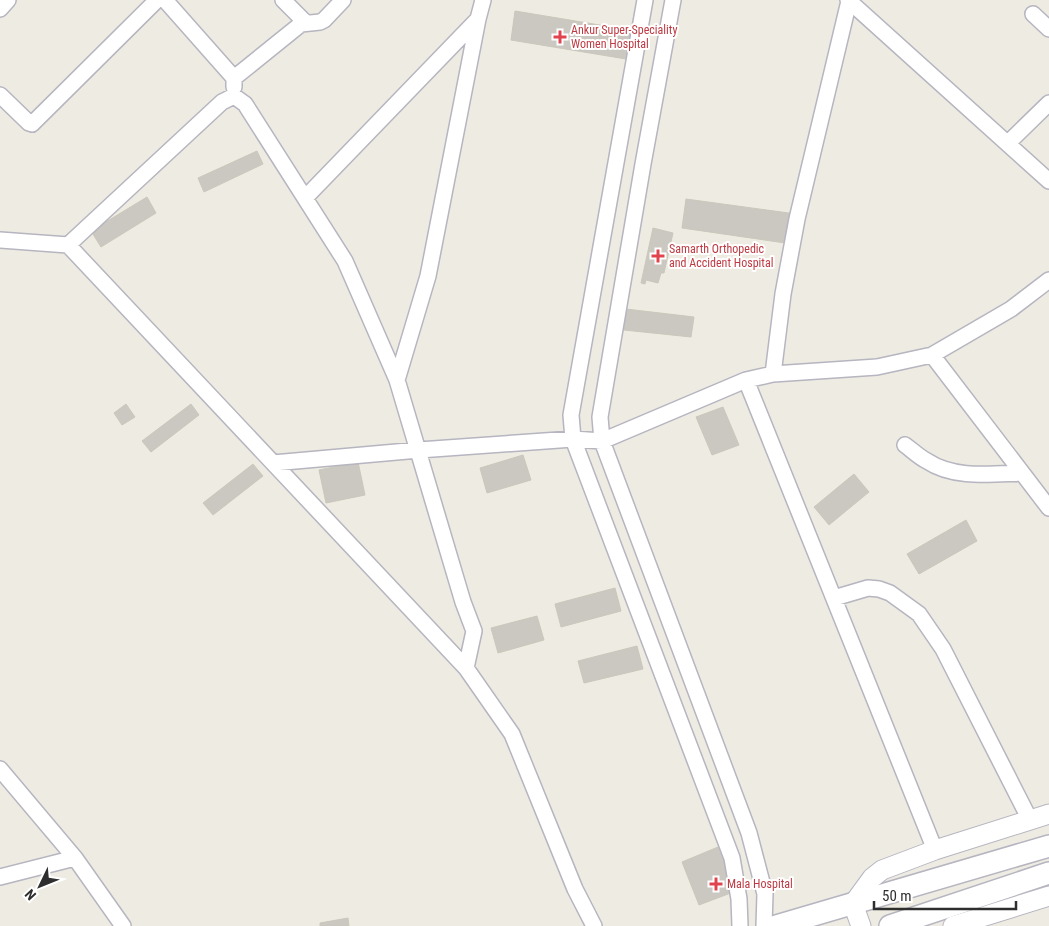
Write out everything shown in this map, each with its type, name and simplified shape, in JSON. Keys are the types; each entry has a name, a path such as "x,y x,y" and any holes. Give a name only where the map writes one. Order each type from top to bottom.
{"main road":[{"path":"776,926 1049,846"},
{"path":"890,926 1049,873"}],"street":[{"path":"0,10 8,0"},
{"path":"0,95 32,124 156,0"},
{"path":"165,0 234,78 234,96"},
{"path":"283,0 306,23"},
{"path":"234,78 301,24 324,20 343,0"},
{"path":"398,380 428,276 483,0"},
{"path":"645,0 570,414 572,439 732,858 739,899 740,926"},
{"path":"673,0 600,417 602,440 749,833 765,894 764,926"},
{"path":"773,374 783,294 797,219 849,0 1049,181"},
{"path":"1034,14 1049,29"},
{"path":"305,198 478,19"},
{"path":"234,96 245,104 345,261 398,380 463,602 474,631 466,668"},
{"path":"68,245 222,102 234,96"},
{"path":"1008,143 1049,102"},
{"path":"0,240 68,245 466,668 512,734 575,889 594,926"},
{"path":"273,463 572,439 602,440 746,380 773,374 877,367 932,355 1011,309 1049,280"},
{"path":"932,355 1049,508"},
{"path":"746,380 935,850"},
{"path":"905,445 928,462 947,470 983,475 1022,473"},
{"path":"834,598 868,588 879,589 890,593 919,614 943,649 1030,820"},
{"path":"0,769 75,858 123,926"},
{"path":"861,926 853,904 872,878 882,870 935,850 1049,814"},
{"path":"0,878 75,858"},
{"path":"953,926 1049,896"}],"building":[{"path":"515,11 636,31 632,60 511,40"},
{"path":"257,151 263,164 204,192 198,178"},
{"path":"147,197 156,213 101,247 91,231"},
{"path":"686,199 796,214 792,244 682,228"},
{"path":"653,228 673,233 664,273 661,273 658,283 646,280 645,284 641,283"},
{"path":"626,309 694,317 691,337 624,330"},
{"path":"126,404 135,417 122,425 114,413"},
{"path":"191,404 199,415 151,452 142,441"},
{"path":"723,407 739,445 712,455 696,417"},
{"path":"523,455 531,480 487,493 480,468"},
{"path":"358,462 365,495 326,503 319,470"},
{"path":"253,464 263,476 213,515 203,503"},
{"path":"854,474 869,492 829,525 814,507"},
{"path":"966,520 977,541 919,574 907,554"},
{"path":"615,588 621,611 561,627 555,604"},
{"path":"537,616 544,640 498,653 491,628"},
{"path":"637,646 643,669 584,683 578,661"},
{"path":"718,847 736,891 699,905 682,862"},
{"path":"348,918 349,926 320,926 320,923"}],"place":[{"name":"Ankur Super-Speciality Women Hospital","path":"560,37"},
{"name":"Samarth Orthopedic and Accident Hospital","path":"658,256"},
{"name":"Mala Hospital","path":"716,884"}]}
